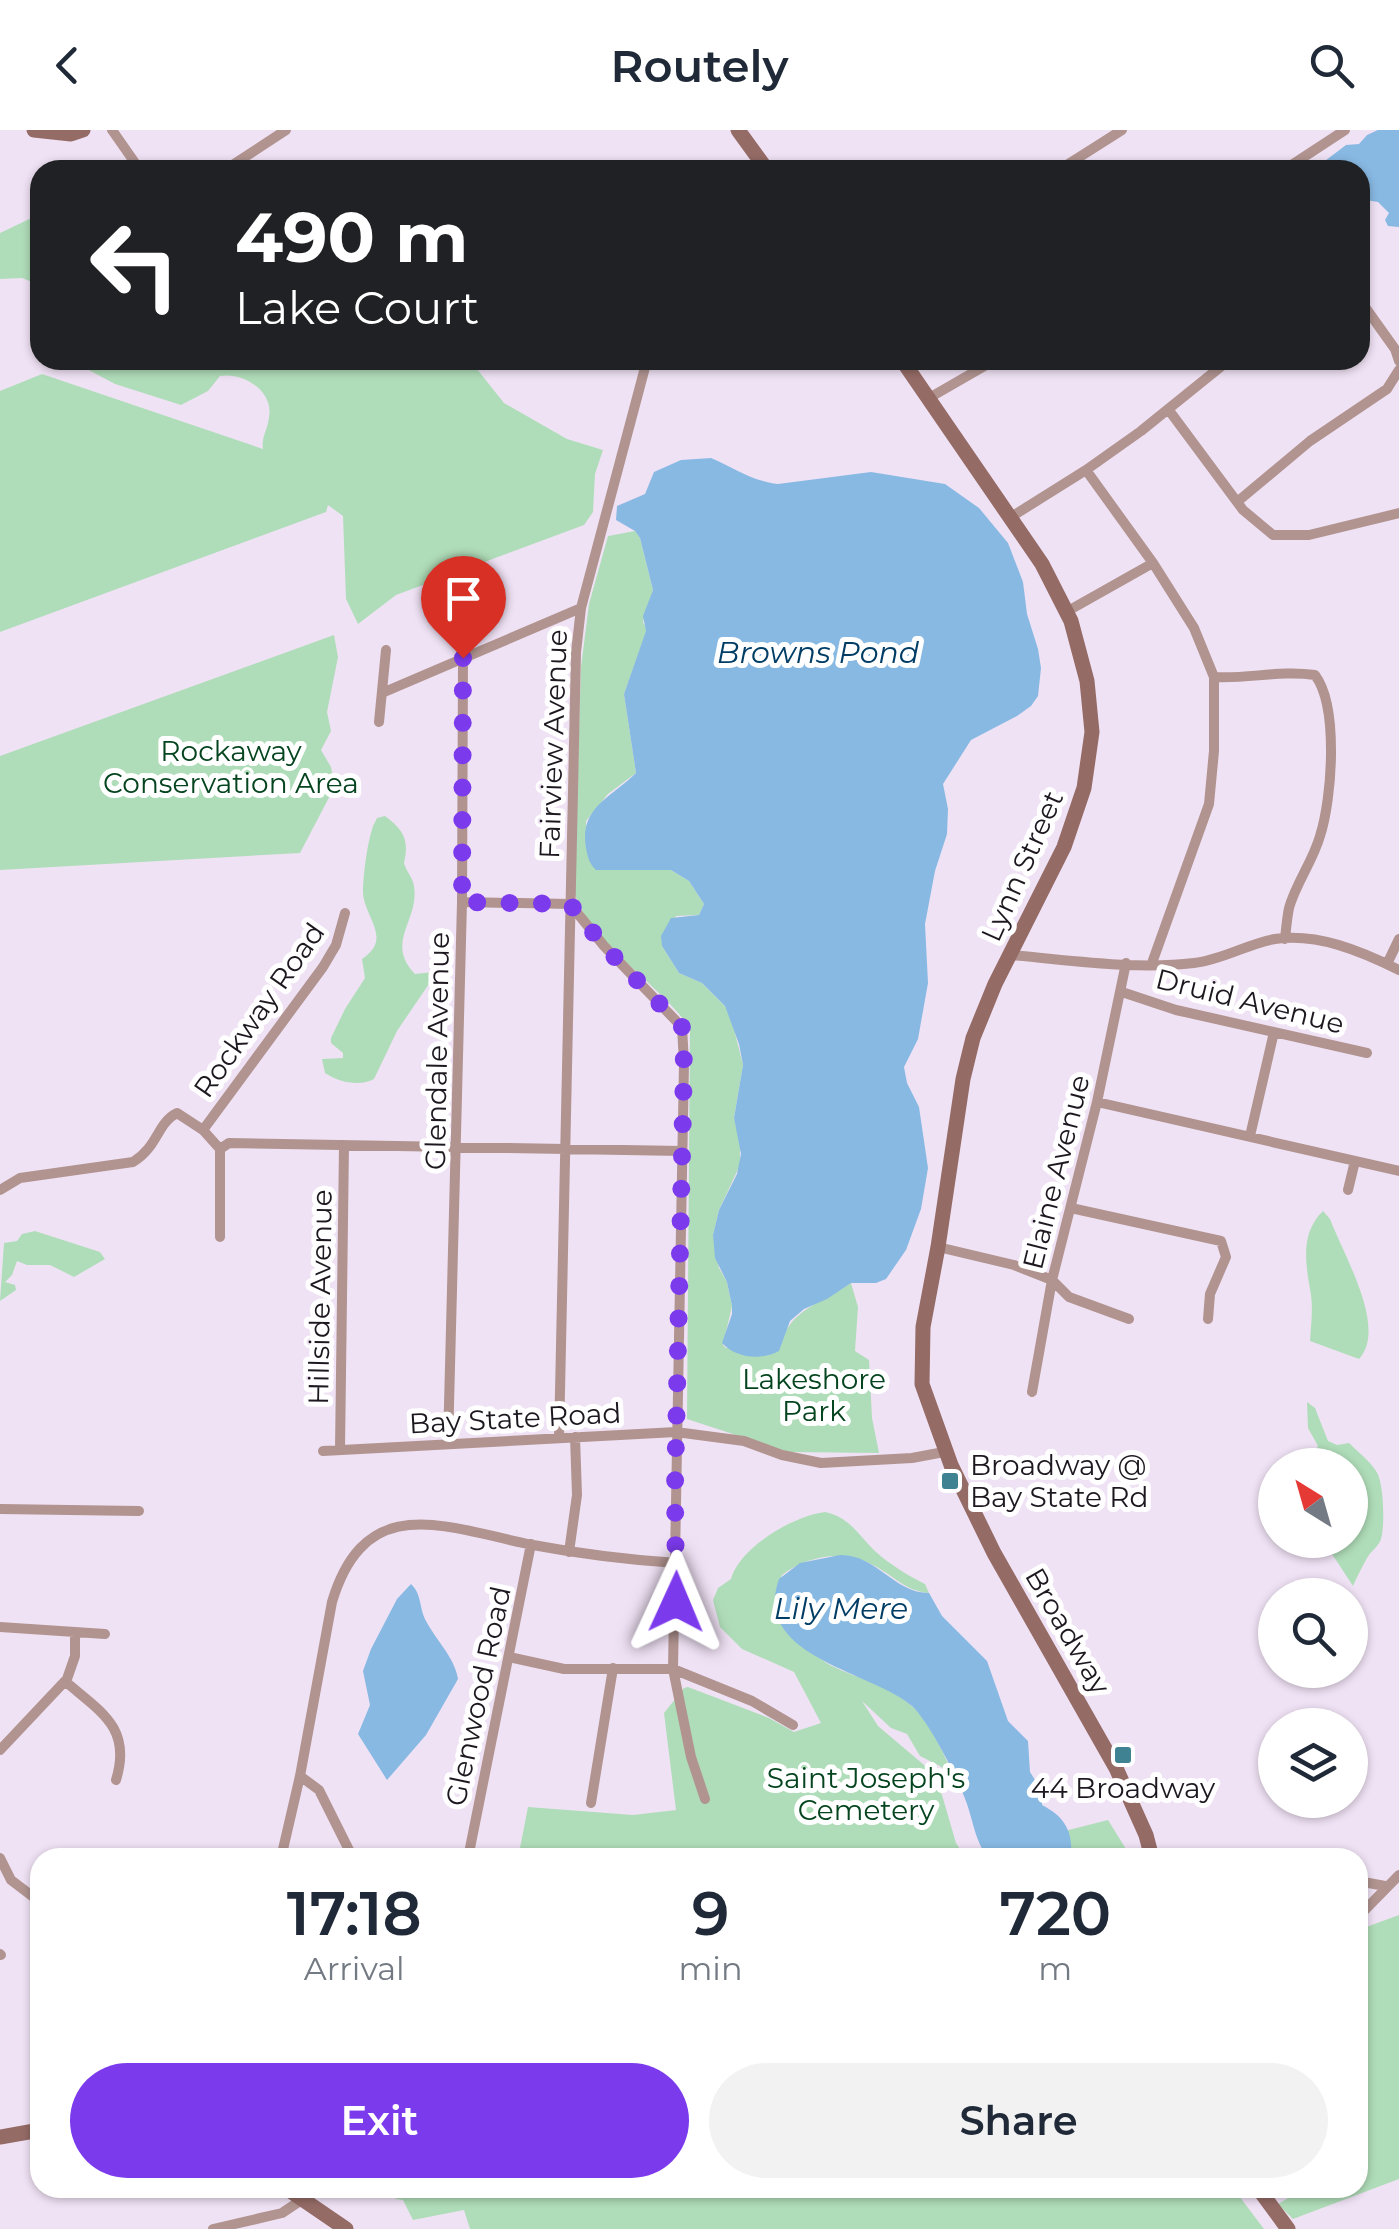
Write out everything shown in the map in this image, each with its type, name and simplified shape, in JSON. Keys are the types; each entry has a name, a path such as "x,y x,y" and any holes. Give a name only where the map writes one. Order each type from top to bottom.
{"main road":[{"path":"34,130 71,134 83,130"},
{"path":"738,130 760,160"},
{"name":"Lynn Street","path":"909,370 1042,564 1066,612 1088,681 1092,732 1084,788 1064,847 973,1038 921,1354 922,1384 938,1430"},
{"name":"Broadway","path":"938,1430 944,1452 994,1553 1116,1768 1150,1848"},
{"path":"0,2136 30,2131"},
{"path":"1265,2198 1288,2229"},
{"path":"303,2199 346,2229"}],"street":[{"path":"112,130 133,160"},
{"path":"240,160 286,130"},
{"path":"1076,160 1122,130"},
{"path":"1299,160 1345,130"},
{"path":"1370,314 1395,348 1399,362"},
{"name":"Fairview Avenue","path":"560,1438 576,652 581,608 645,370"},
{"path":"929,398 978,370"},
{"path":"1010,517 1086,470 1216,370"},
{"path":"1237,502 1397,375"},
{"path":"1168,409 1237,502 1265,531 1282,537 1308,534 1399,514"},
{"path":"1086,470 1194,628 1214,677 1210,804 1152,963"},
{"path":"1066,612 1153,563"},
{"path":"382,692 581,608"},
{"path":"379,722 386,650"},
{"name":"Glendale Avenue","path":"448,1444 458,1147 463,658"},
{"path":"1214,677 1293,672 1315,676 1322,686 1329,731 1329,800 1320,838 1290,908 1285,939"},
{"path":"462,902 570,904 604,946 682,1027 673,1669 690,1757 705,1799"},
{"name":"Rockway Road","path":"203,1130 323,966 336,945 346,913"},
{"path":"1010,955 1194,963 1237,954 1272,940 1308,939 1358,950 1399,970"},
{"path":"1388,964 1399,939"},
{"name":"Elaine Avenue","path":"1032,1392 1052,1280 1126,963"},
{"name":"Druid Avenue","path":"1122,992 1176,1010 1368,1053"},
{"path":"1250,1136 1274,1032"},
{"path":"1096,1102 1399,1171"},
{"path":"0,1190 20,1178 125,1165 153,1146 170,1116 183,1114 220,1150 220,1237"},
{"path":"220,1150 229,1143 682,1151"},
{"name":"Hillside Avenue","path":"340,1450 344,1145"},
{"path":"1348,1190 1354,1161"},
{"path":"1071,1208 1195,1234 1224,1244 1226,1257 1210,1294 1208,1318"},
{"path":"938,1247 1014,1265 1052,1280 1069,1297 1129,1319"},
{"name":"Bay State Road","path":"322,1451 676,1432 744,1441 782,1456 821,1463 912,1458 944,1452"},
{"path":"569,1552 576,1495 576,1437"},
{"path":"0,1509 139,1511"},
{"path":"283,1848 332,1602 347,1562 360,1546 391,1527 426,1522 569,1552 677,1563"},
{"name":"Glenwood Road","path":"470,1848 531,1544"},
{"path":"0,1628 105,1634"},
{"path":"0,1750 66,1682 75,1656 75,1633"},
{"path":"509,1658 564,1668 673,1669 752,1701 793,1724"},
{"path":"591,1803 613,1668"},
{"path":"66,1682 115,1728 122,1754 116,1780"},
{"path":"300,1776 319,1790 348,1848"},
{"path":"0,1858 11,1880 30,1894"},
{"path":"1368,1906 1399,1874"},
{"path":"1368,1883 1385,1886"},
{"path":"213,2229 282,2213 303,2199"}],"green space":[{"path":"30,219 30,281 0,279 0,233"},
{"path":"89,370 478,370 504,403 567,439 603,450 595,474 593,512 584,525 396,595 358,624 346,599 343,516 328,505 326,512 0,632 0,391 42,374 263,449 267,399 247,380 220,376 208,391 181,405 115,384"},
{"name":"Lakeshore Park","path":"635,531 653,590 643,622 647,630 624,694 636,773 608,794 586,821 587,851 671,870 689,881 704,904 699,915 676,916 662,946 679,973 702,983 725,1006 743,1065 734,1118 740,1141 740,1165 719,1210 713,1235 732,1306 723,1345 780,1348 798,1316 851,1283 858,1307 855,1351 869,1360 872,1418 879,1453 788,1452 687,1419 690,1028 596,930 574,893 581,667 589,604 608,536"},
{"name":"Rockaway Conservation Area","path":"334,635 338,657 327,712 331,731 321,750 331,767 335,786 300,853 0,870 0,756"},
{"path":"385,816 404,837 404,863 414,886 403,941 406,962 415,974 435,975 397,1031 374,1079 349,1082 325,1073 322,1059 343,1058 331,1038 365,978 362,959 376,943 363,881 373,826 377,818"},
{"path":"1323,1211 1353,1271 1366,1310 1367,1346 1359,1359 1310,1341 1312,1306 1307,1240"},
{"path":"35,1231 100,1252 105,1259 74,1277 50,1265 17,1261 5,1282 15,1285 16,1290 0,1301 4,1243"},
{"path":"1307,1402 1315,1408 1328,1441 1337,1445 1349,1443 1354,1448 1317,1448 1308,1428"},
{"path":"1368,1462 1381,1484 1383,1515 1379,1544 1368,1557"},
{"path":"834,1514 848,1523 881,1556 925,1584 929,1593 906,1586 862,1560 838,1556 814,1559 792,1568 782,1575 776,1597 781,1615 792,1631 825,1662 895,1694 921,1715 956,1781 940,1766 920,1756 907,1734 891,1728 862,1701 878,1726 930,1770 959,1848 520,1848 528,1807 633,1815 676,1810 664,1713 684,1688 769,1718 794,1732 821,1723 794,1672 742,1649 720,1627 713,1600 718,1588 731,1579 736,1567 756,1545 812,1515"},
{"path":"1335,1558 1367,1558 1357,1578 1348,1578"},
{"name":"Saint Joseph's Cemetery","path":"1108,1820 1125,1848 1027,1848 1041,1837"},
{"path":"1399,1915 1399,2179 1368,2191 1368,1926"},
{"path":"1241,2198 1264,2229 470,2229 464,2210 413,2220 403,2200 396,2199"},
{"path":"1288,2198 1349,2198 1293,2219 1278,2204"}],"water":[{"path":"1378,130 1399,130 1399,227 1388,226 1385,220 1389,213 1378,202 1370,201 1370,160 1326,160 1346,145 1359,144"},
{"name":"Browns Pond","path":"711,458 751,477 778,484 871,472 945,484 979,508 1008,543 1023,582 1041,668 1038,696 1031,706 971,740 943,784 947,834 925,924 928,983 918,1039 904,1067 919,1107 928,1168 921,1209 906,1250 886,1279 851,1283 804,1309 790,1321 779,1351 756,1357 741,1355 722,1343 732,1306 727,1282 715,1258 713,1235 741,1154 734,1118 743,1065 739,1044 725,1006 702,983 679,973 662,946 661,936 671,918 699,915 704,904 689,881 671,870 596,870 588,858 585,834 587,822 599,804 636,773 624,694 646,631 643,616 653,590 640,538 616,520 617,506 645,494 654,472 681,460"},
{"name":"Lily Mere","path":"853,1556 905,1587 929,1593 942,1616 987,1661 1008,1721 1028,1741 1030,1772 1042,1791 1042,1805 1062,1820 1071,1848 982,1848 952,1769 912,1706 820,1659 782,1627 775,1605 779,1579 800,1563"},
{"path":"411,1584 458,1679 426,1735 387,1780 358,1734 370,1705 363,1671 397,1599"}],"place":[{"name":"Broadway @ Bay State Rd","path":"950,1481"},
{"name":"44 Broadway","path":"1123,1755"}],"route":[{"path":"463,658 462,902 570,904 604,946 682,1027 676,1602"}]}
